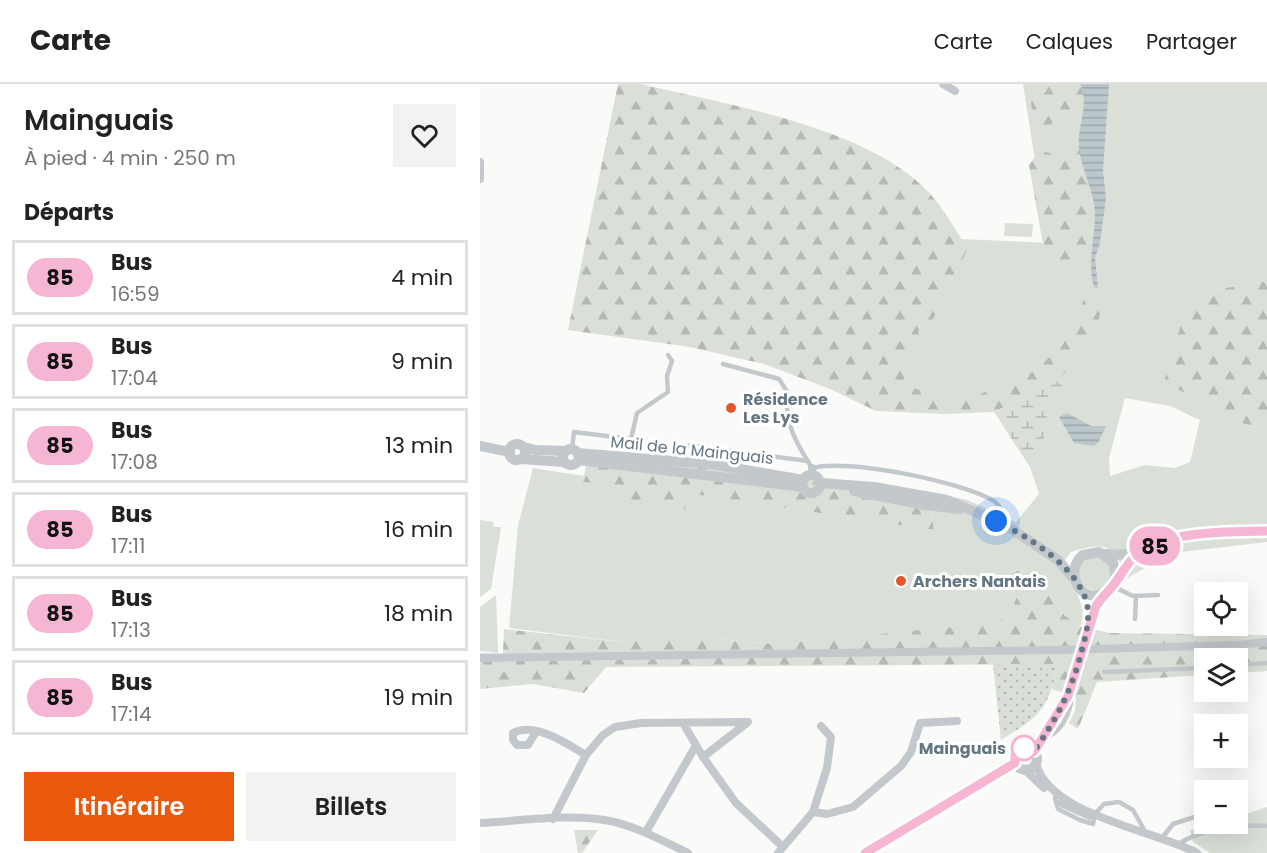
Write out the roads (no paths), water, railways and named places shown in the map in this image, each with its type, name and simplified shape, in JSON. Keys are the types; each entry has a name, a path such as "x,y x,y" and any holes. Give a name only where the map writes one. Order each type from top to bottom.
{"street":[{"path":"943,84 955,91"},
{"path":"480,162 480,179"},
{"name":"Mail de la Mainguais","path":"480,446 510,452 515,444 522,453 571,455 811,477 923,494 947,500 1007,526 1051,554 1066,567 1074,579"},
{"path":"1088,630 1087,607 1074,579 1074,566 1083,555 1093,552 1120,556 1140,552 1188,536 1267,531"},
{"path":"1140,552 1103,594 1088,630 1072,685 1062,709 1034,751 1038,774 1051,790 1095,816 1188,853"},
{"name":"Mail de la Mainguais","path":"1051,554 1068,557 1083,555"},
{"path":"1104,554 1114,565 1114,583"},
{"path":"1080,589 1089,594 1103,594"},
{"path":"480,658 1059,650 1238,645 1267,642"},
{"path":"813,812 827,814 854,807 901,766 911,752 920,723 957,721"},
{"path":"554,819 586,755 603,735 626,723 748,722 703,757"},
{"path":"683,723 695,747 736,803 781,850 813,812 826,768 831,737 821,726"},
{"path":"536,732 550,734 586,755"},
{"path":"646,832 695,747"},
{"path":"1015,763 1015,756 1019,749 1027,747 1034,751"},
{"path":"1015,763 1055,798 1075,811 1178,843 1197,853"},
{"path":"864,853 1015,763"},
{"path":"1025,770 1030,770 1036,763"},
{"path":"480,823 554,819 609,821 646,832 688,853"}],"lane":[{"path":"571,455 574,432 631,438 637,413 668,392 667,376 672,361 668,355"},
{"path":"723,364 779,378 788,393 786,407 790,427 811,477"},
{"path":"686,445 811,477"},
{"path":"811,477 824,465 887,472 959,485 996,502 1004,514 1007,526"},
{"path":"1114,583 1136,596 1158,595"},
{"path":"1135,619 1136,596"},
{"path":"1248,664 1267,663"},
{"path":"1104,672 1194,668"},
{"path":"1095,816 1104,804 1112,802 1128,805 1146,833"},
{"path":"1161,838 1173,824 1194,817"},
{"path":"1178,843 1192,836 1242,824 1267,826"}],"place":[{"name":"Résidence Les Lys","path":"731,408"},
{"name":"Archers Nantais","path":"901,581"},
{"name":"Mainguais","path":"1024,748"}]}
